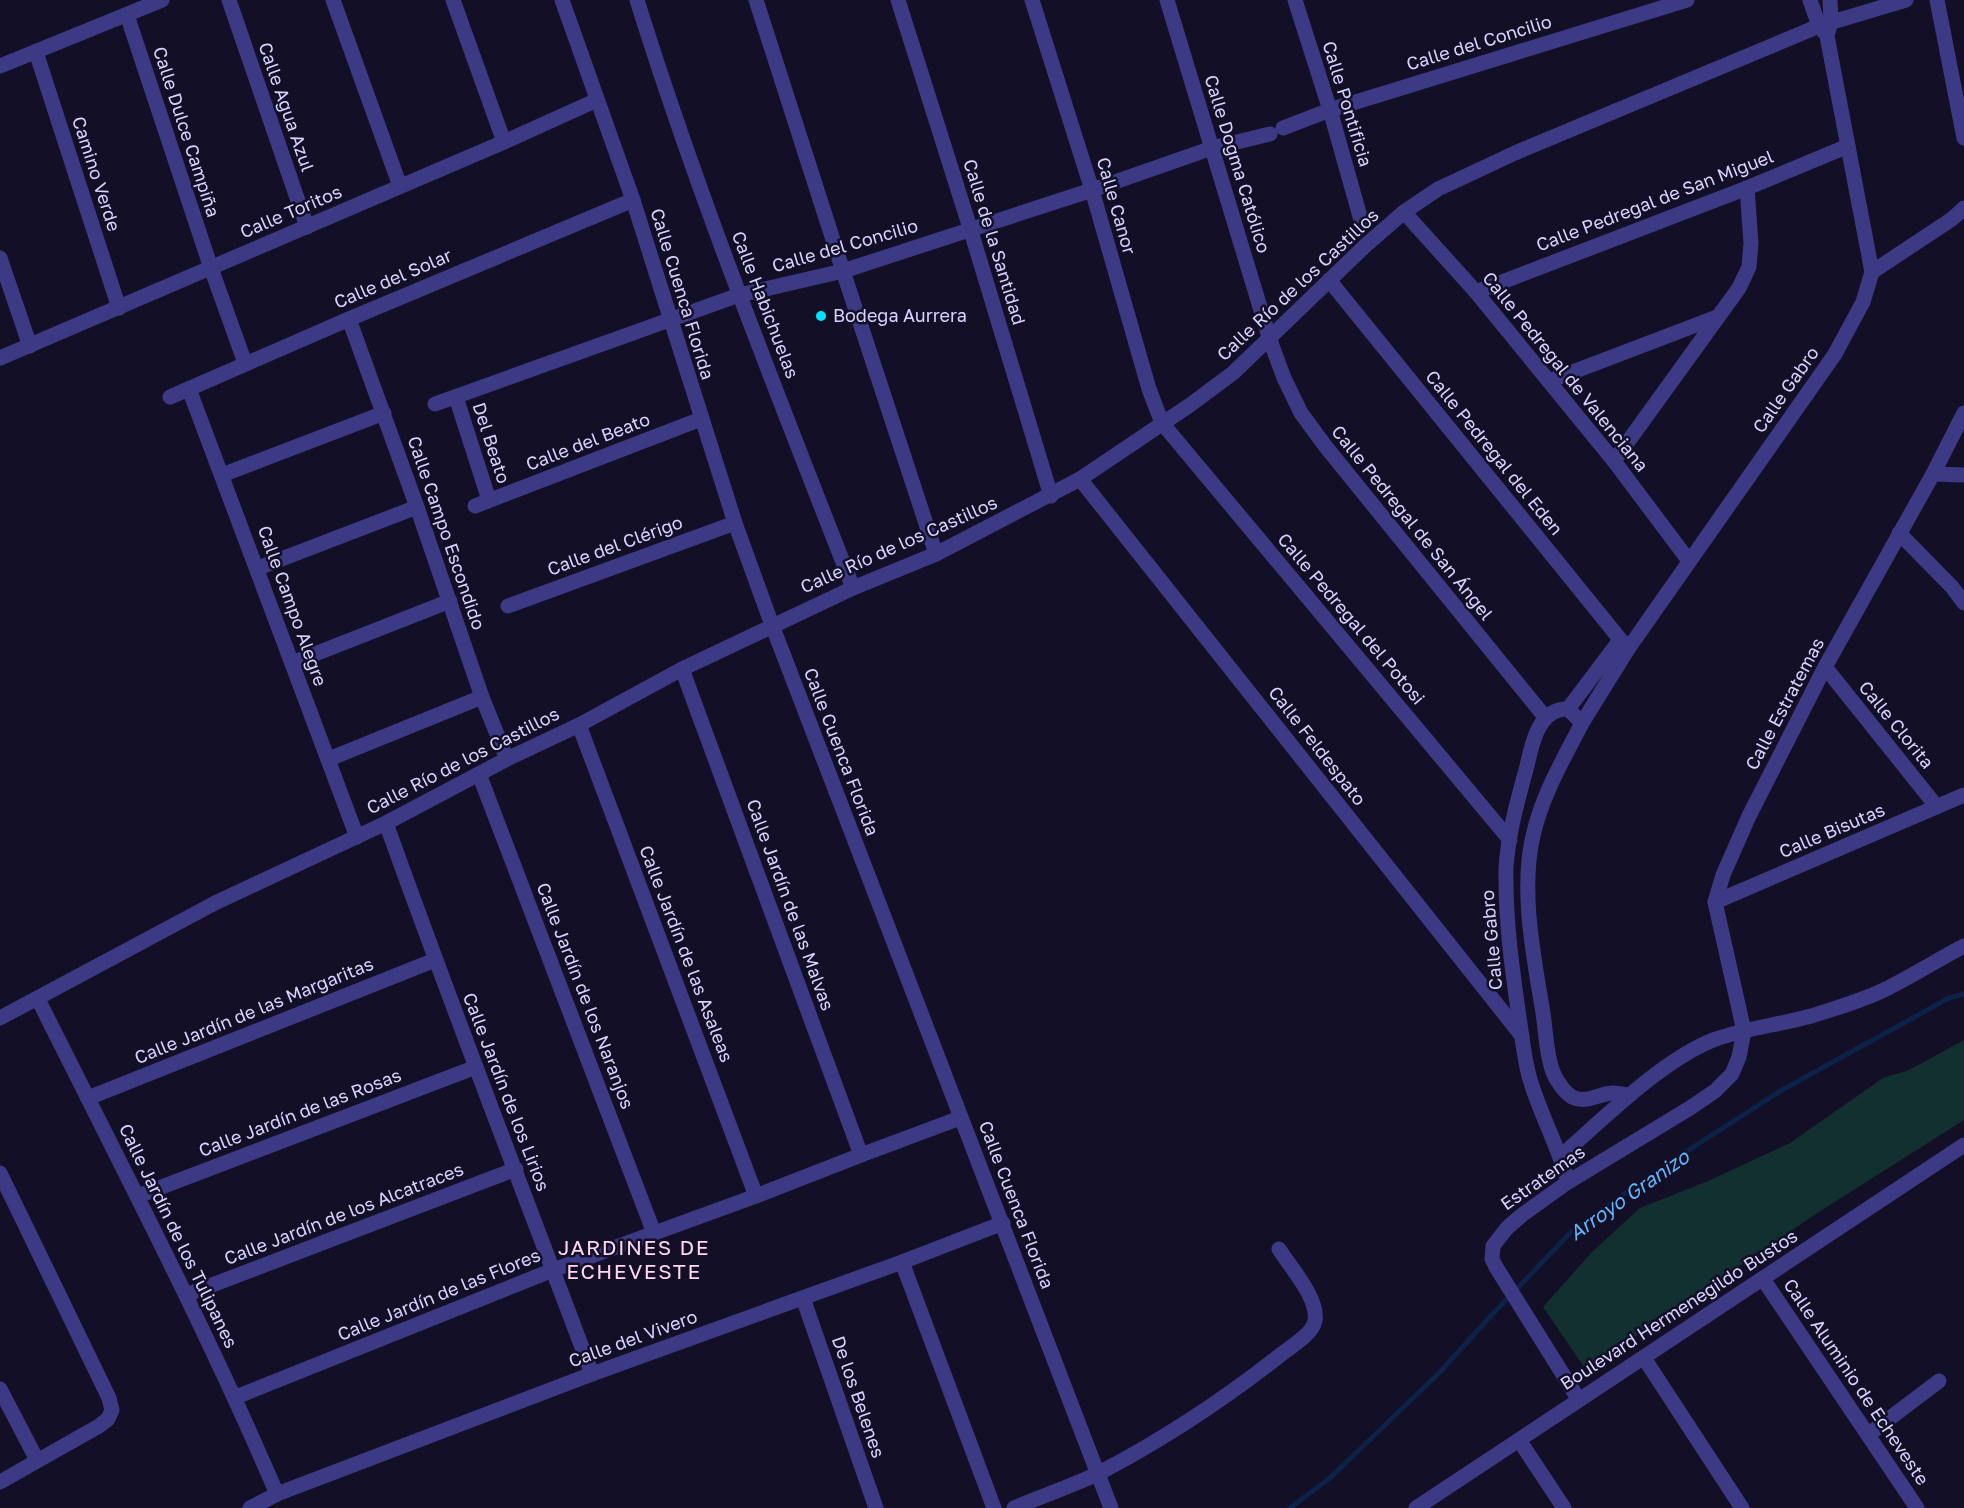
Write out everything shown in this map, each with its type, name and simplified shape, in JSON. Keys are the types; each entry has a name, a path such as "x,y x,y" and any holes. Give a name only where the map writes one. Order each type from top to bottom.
{"street":[{"path":"0,66 162,0"},
{"name":"Calle Agua Azul","path":"229,0 307,227"},
{"path":"333,0 400,186"},
{"path":"453,0 504,142"},
{"name":"Calle Cuenca Florida","path":"562,0 633,200 735,523 772,625 1111,1508"},
{"name":"Calle Habichuelas","path":"637,0 659,71 739,295 853,588"},
{"path":"756,0 936,554"},
{"name":"Calle de la Santidad","path":"898,0 1051,495"},
{"name":"Calle Canor","path":"1032,0 1092,190 1146,378 1162,423"},
{"name":"Calle Dogma Católico","path":"1167,0 1270,340"},
{"name":"Calle del Concilio","path":"435,404 739,295 843,270 1092,190 1212,148 1276,131 1330,110 1687,0"},
{"path":"1810,0 1826,28"},
{"path":"1826,28 1830,0"},
{"name":"Calle Río de los Castillos","path":"0,1018 215,903 386,823 507,759 579,725 682,669 853,588 936,554 1080,479 1233,373 1270,340 1329,280 1404,212 1438,189 1472,171 1826,28 1906,0"},
{"path":"1937,0 1964,138"},
{"name":"Calle Pontificia","path":"1301,1 1361,220"},
{"name":"Calle Dulce Campiña","path":"127,15 210,268 244,363"},
{"name":"Calle Gabro","path":"1568,709 1624,645 1689,561 1836,354 1863,302 1872,272 1826,28"},
{"name":"Camino Verde","path":"36,52 119,308"},
{"name":"Calle Toritos","path":"0,358 597,100"},
{"name":"Calle Pedregal de San Miguel","path":"1476,292 1748,188 1848,146"},
{"path":"1614,461 1739,288 1749,267 1751,243 1748,188"},
{"name":"Calle del Solar","path":"170,397 244,363 633,200"},
{"path":"1872,272 1952,219 1964,208"},
{"name":"Calle Pedregal de Valenciana","path":"1404,212 1476,292 1549,381 1614,461 1689,561"},
{"path":"0,258 30,346"},
{"name":"Calle Pedregal del Eden","path":"1329,280 1624,645"},
{"path":"1549,381 1717,316"},
{"name":"Calle Campo Escondido","path":"349,319 384,413 482,697 507,759"},
{"name":"Calle Pedregal de San Ángel","path":"1270,340 1284,378 1301,413 1545,717"},
{"name":"Calle Campo Alegre","path":"189,389 357,837"},
{"name":"Del Beato","path":"456,397 489,500"},
{"name":"Calle Estratemas","path":"1744,1031 1715,902 1722,875 1734,846 1825,667 1933,474 1964,412"},
{"path":"222,475 384,413"},
{"name":"Calle del Beato","path":"474,506 701,419"},
{"name":"Calle Pedregal del Potosi","path":"1162,423 1510,840"},
{"path":"1933,474 1964,475"},
{"name":"Calle Feldespato","path":"1080,479 1522,1037"},
{"path":"258,568 417,507"},
{"name":"Calle del Clérigo","path":"508,606 735,523"},
{"path":"1899,533 1958,587 1964,603"},
{"path":"292,663 450,601"},
{"name":"Calle Gabro","path":"1624,645 1541,806 1532,838 1528,876 1533,947 1553,1072 1562,1088 1572,1097 1582,1100 1591,1100 1614,1093 1630,1095"},
{"name":"Calle Clorita","path":"1825,667 1937,807"},
{"name":"Calle Jardín de las Malvas","path":"682,669 861,1155"},
{"path":"328,759 482,697"},
{"path":"1545,717 1553,711 1568,709 1582,723"},
{"name":"Calle Gabro","path":"1545,717 1529,756 1510,840 1506,867 1507,904 1513,971 1528,1074 1543,1117 1561,1156 1568,1182"},
{"name":"Calle Jardín de las Asaleas","path":"579,725 756,1196"},
{"name":"Calle Jardín de los Naranjos","path":"479,774 654,1233"},
{"name":"Calle Bisutas","path":"1715,902 1964,795"},
{"name":"Calle Jardín de los Lirios","path":"386,823 435,960 592,1374"},
{"path":"1561,1156 1630,1095 1687,1054 1712,1041 1810,1016 1858,1000 1887,988 1964,946"},
{"name":"Calle Jardín de las Margaritas","path":"88,1098 435,960"},
{"name":"Calle Jardín de los Tulipanes","path":"38,999 236,1397 278,1494"},
{"name":"Estratemas","path":"1579,1400 1496,1267 1491,1252 1500,1235 1522,1215 1568,1182 1715,1091 1731,1074 1739,1057 1744,1031"},
{"name":"Calle Jardín de las Rosas","path":"138,1196 476,1067"},
{"name":"Calle Jardín de las Flores","path":"236,1397 553,1270 960,1118"},
{"name":"Boulevard Hermenegildo Bustos","path":"1416,1508 1964,1145"},
{"name":"Calle Jardín de los Alcatraces","path":"186,1295 516,1169"},
{"path":"0,1173 109,1398 112,1410 108,1419 99,1426 0,1482"},
{"name":"Calle del Vivero","path":"250,1508 278,1494 592,1374 1003,1223"},
{"path":"1014,1508 1097,1473 1156,1441 1207,1408 1302,1338 1314,1325 1316,1313 1314,1302 1279,1250"},
{"path":"902,1262 994,1508"},
{"name":"Calle Aluminio de Echeveste","path":"1763,1279 1917,1508"},
{"name":"De los Belenes","path":"803,1298 876,1508"},
{"path":"1644,1359 1742,1508"},
{"path":"1869,1434 1939,1381"},
{"path":"0,1389 37,1460"},
{"path":"1519,1440 1564,1508"}],"green space":[{"path":"1964,1040 1964,1120 1819,1212 1586,1370 1543,1307 1592,1252 1640,1208 1708,1181 1790,1143 1883,1078 1909,1070"}],"waterway":[{"name":"Arroyo Granizo","path":"1290,1508 1330,1478 1439,1373 1572,1231 1667,1164 1782,1090 1949,998 1964,994"}],"place":[{"name":"Bodega Aurrera","path":"821,316"}],"district":[{"name":"JARDINES DE ECHEVESTE","path":"634,1260"}]}
